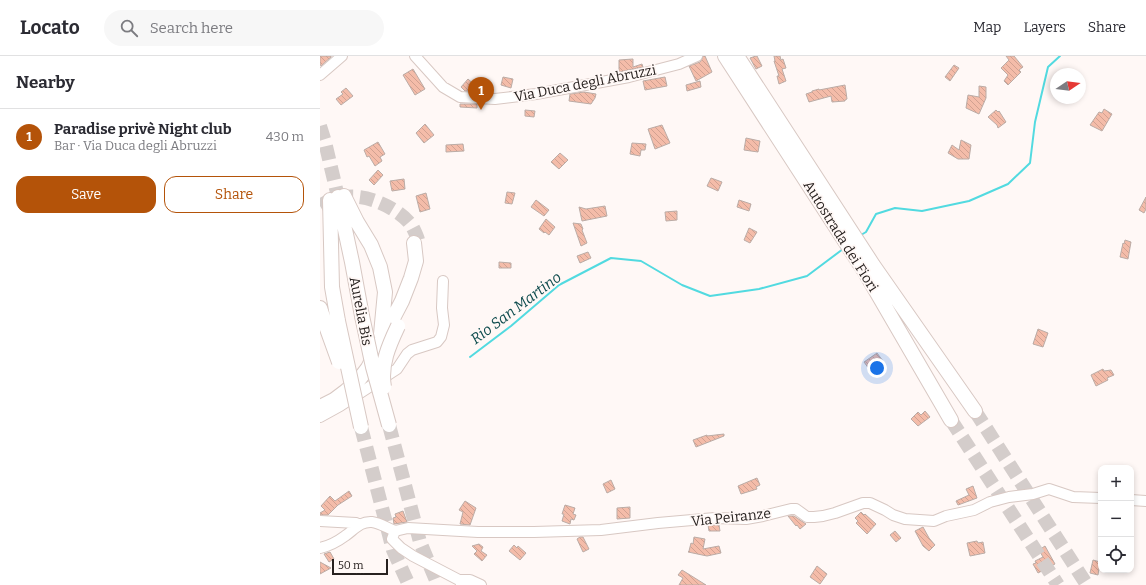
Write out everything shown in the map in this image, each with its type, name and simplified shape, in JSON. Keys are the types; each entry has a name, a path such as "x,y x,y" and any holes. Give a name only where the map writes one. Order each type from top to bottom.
{"highway":[{"name":"Autostrada dei Fiori","path":"725,56 865,272 951,420"},
{"name":"Autostrada dei Fiori","path":"738,56 873,266 975,412"},
{"name":"Aurelia Bis","path":"337,198 352,262 373,366 391,424 384,391 383,374 386,355 392,337 413,299 418,282 421,259 416,241 416,261 402,301 380,344"},
{"name":"Aurelia Bis","path":"337,198 332,287 332,323 361,427"},
{"path":"320,407 334,400 358,381 368,368 380,344 384,292 380,267 371,245 357,222 337,198"},
{"path":"320,308 332,323"}],"street":[{"path":"320,75 342,56"},
{"name":"Via Duca degli Abruzzi","path":"415,56 443,87 460,97 495,99 536,94 629,77 679,64 697,56"},
{"path":"320,417 340,406 397,369 407,354 412,350 437,342 441,337 444,325 442,308 443,282"},
{"name":"Via Peiranze","path":"395,531 408,528 478,532 601,530 715,518 746,518 763,516 792,509 796,509 807,517 823,516 863,503 870,503 893,515 905,519 934,521 946,516 974,510 996,500 1033,494 1049,489 1073,497 1098,498"},
{"path":"1134,500 1146,502"},
{"path":"320,521 356,523 359,525"},
{"path":"320,548 330,546 346,536 359,525 367,522 378,523 395,531 392,538 401,548 413,556 461,582 470,580 481,585"}],"building":[{"path":"320,56 331,56 331,57 321,66"},
{"path":"703,56 705,56 712,72 696,81 689,66 700,62"},
{"path":"757,56 762,66 756,69 750,58"},
{"path":"774,56 780,56 781,60 783,59 786,68 782,69 786,81 779,84 777,76 779,76 774,61"},
{"path":"1006,56 1014,56 1023,67 1019,70 1021,72 1008,85 1004,81 1008,75 1001,68 1009,60"},
{"path":"633,59 633,67 642,64 643,67 619,72 619,60"},
{"path":"954,65 959,68 950,81 945,77"},
{"path":"413,69 425,89 415,95 403,75"},
{"path":"503,77 513,79 511,88 501,85"},
{"path":"665,77 667,86 645,90 643,81"},
{"path":"468,79 478,88 475,91 465,91 461,87"},
{"path":"700,81 701,87 687,91 686,85"},
{"path":"845,85 847,99 845,101 832,102 831,96 809,102 806,94 819,89"},
{"path":"979,86 986,87 986,98 979,114 966,108 968,95 979,97"},
{"path":"346,88 353,96 341,105 336,99 343,94 341,92"},
{"path":"584,92 596,94 591,104 569,101 570,94"},
{"path":"460,104 477,104 477,108 460,107"},
{"path":"1104,109 1112,114 1102,131 1090,125 1099,112 1102,113"},
{"path":"525,110 535,111 534,117 525,116"},
{"path":"996,110 998,112 999,111 1006,122 998,128 997,125 988,117"},
{"path":"425,124 434,135 424,143 416,133"},
{"path":"662,125 670,143 655,149 648,129"},
{"path":"746,138 760,141 758,152 744,150"},
{"path":"961,140 971,145 969,159 958,159 948,153 952,145 959,150"},
{"path":"378,142 385,154 380,157 382,161 375,166 369,156 367,157 364,150"},
{"path":"632,143 646,144 645,150 641,150 640,156 630,154"},
{"path":"463,144 464,151 446,152 446,145"},
{"path":"560,153 568,160 559,169 551,162"},
{"path":"378,170 383,175 374,185 369,180"},
{"path":"711,178 722,182 718,191 707,186"},
{"path":"404,179 405,189 392,191 390,181"},
{"path":"507,192 515,193 512,204 505,203"},
{"path":"426,193 430,209 420,212 416,196"},
{"path":"1146,197 1146,209 1144,213 1139,210"},
{"path":"536,200 549,210 544,216 531,207"},
{"path":"739,200 751,204 749,211 737,207"},
{"path":"605,206 607,216 582,221 579,207 586,209"},
{"path":"677,211 677,220 666,221 665,212"},
{"path":"546,219 555,227 549,235 539,229"},
{"path":"573,223 581,224 587,243 581,246"},
{"path":"749,228 757,232 750,243 744,240"},
{"path":"1125,240 1131,242 1128,259 1120,257"},
{"path":"588,252 591,258 580,263 577,256"},
{"path":"499,262 511,263 511,268 499,268"},
{"path":"1038,329 1048,333 1043,347 1033,344"},
{"path":"877,353 886,365 882,369 877,363 869,369 864,362"},
{"path":"1103,369 1104,371 1111,370 1114,375 1096,386 1091,375"},
{"path":"925,411 930,417 918,426 911,419 918,412 921,415"},
{"path":"724,434 724,436 696,447 693,440 707,435"},
{"path":"757,478 760,485 756,487 757,489 741,494 738,486"},
{"path":"611,480 615,489 607,493 603,484"},
{"path":"973,486 977,498 958,505 956,501 969,495 966,489"},
{"path":"349,491 352,496 338,505 328,515 320,515 320,513 325,510 321,506 330,496 335,501"},
{"path":"465,501 476,508 470,525 460,524 463,512 459,510"},
{"path":"565,505 575,508 573,514 576,515 574,520 571,519 570,524 562,521 564,514 562,514"},
{"path":"630,507 630,518 617,519 617,508"},
{"path":"403,511 407,522 394,524 393,518 396,517 395,514"},
{"path":"861,512 876,524 867,534 856,523 858,521 855,518"},
{"path":"788,516 794,516 806,524 800,529"},
{"path":"708,525 719,525 720,531 709,531"},
{"path":"923,527 935,545 929,551 923,546 915,531"},
{"path":"895,531 901,538 896,542 890,535"},
{"path":"583,537 589,549 583,552 577,539"},
{"path":"694,537 705,539 703,549 719,546 721,553 707,556 688,552 691,543 693,544"},
{"path":"977,541 978,543 983,542 985,553 970,556 967,543"},
{"path":"479,544 483,547 481,551 487,555 482,561 474,554 477,551 472,546"},
{"path":"514,545 517,548 518,546 526,553 520,560 509,551"},
{"path":"1045,546 1055,564 1038,573 1033,564 1036,563 1035,561 1043,557 1039,550"},
{"path":"330,552 334,559 329,562 324,554"},
{"path":"1093,560 1098,561 1098,575 1090,573"},
{"path":"320,562 331,568 320,574"},
{"path":"817,566 827,574 820,584 810,577"},
{"path":"682,570 706,585 679,585 683,578 678,575"}],"waterway":[{"name":"Rio San Martino","path":"861,235 866,232 876,214 895,208 922,211 969,201 1008,184 1030,163 1035,122 1048,67 1060,56"},
{"name":"Rio San Martino","path":"470,357 511,326 559,285 611,258 641,261 682,285 710,296 759,289 807,276 843,249"}],"tunnel":[{"path":"320,126 338,197"},
{"path":"320,206 333,199 345,197 359,197 374,200 397,212 409,222 418,240"},
{"path":"975,411 1087,585"},
{"path":"951,420 1058,585"},
{"path":"389,425 420,542 438,585"},
{"path":"361,427 393,550 409,585"}],"place":[{"name":"Paradise privè Night club","path":"481,110"}]}
